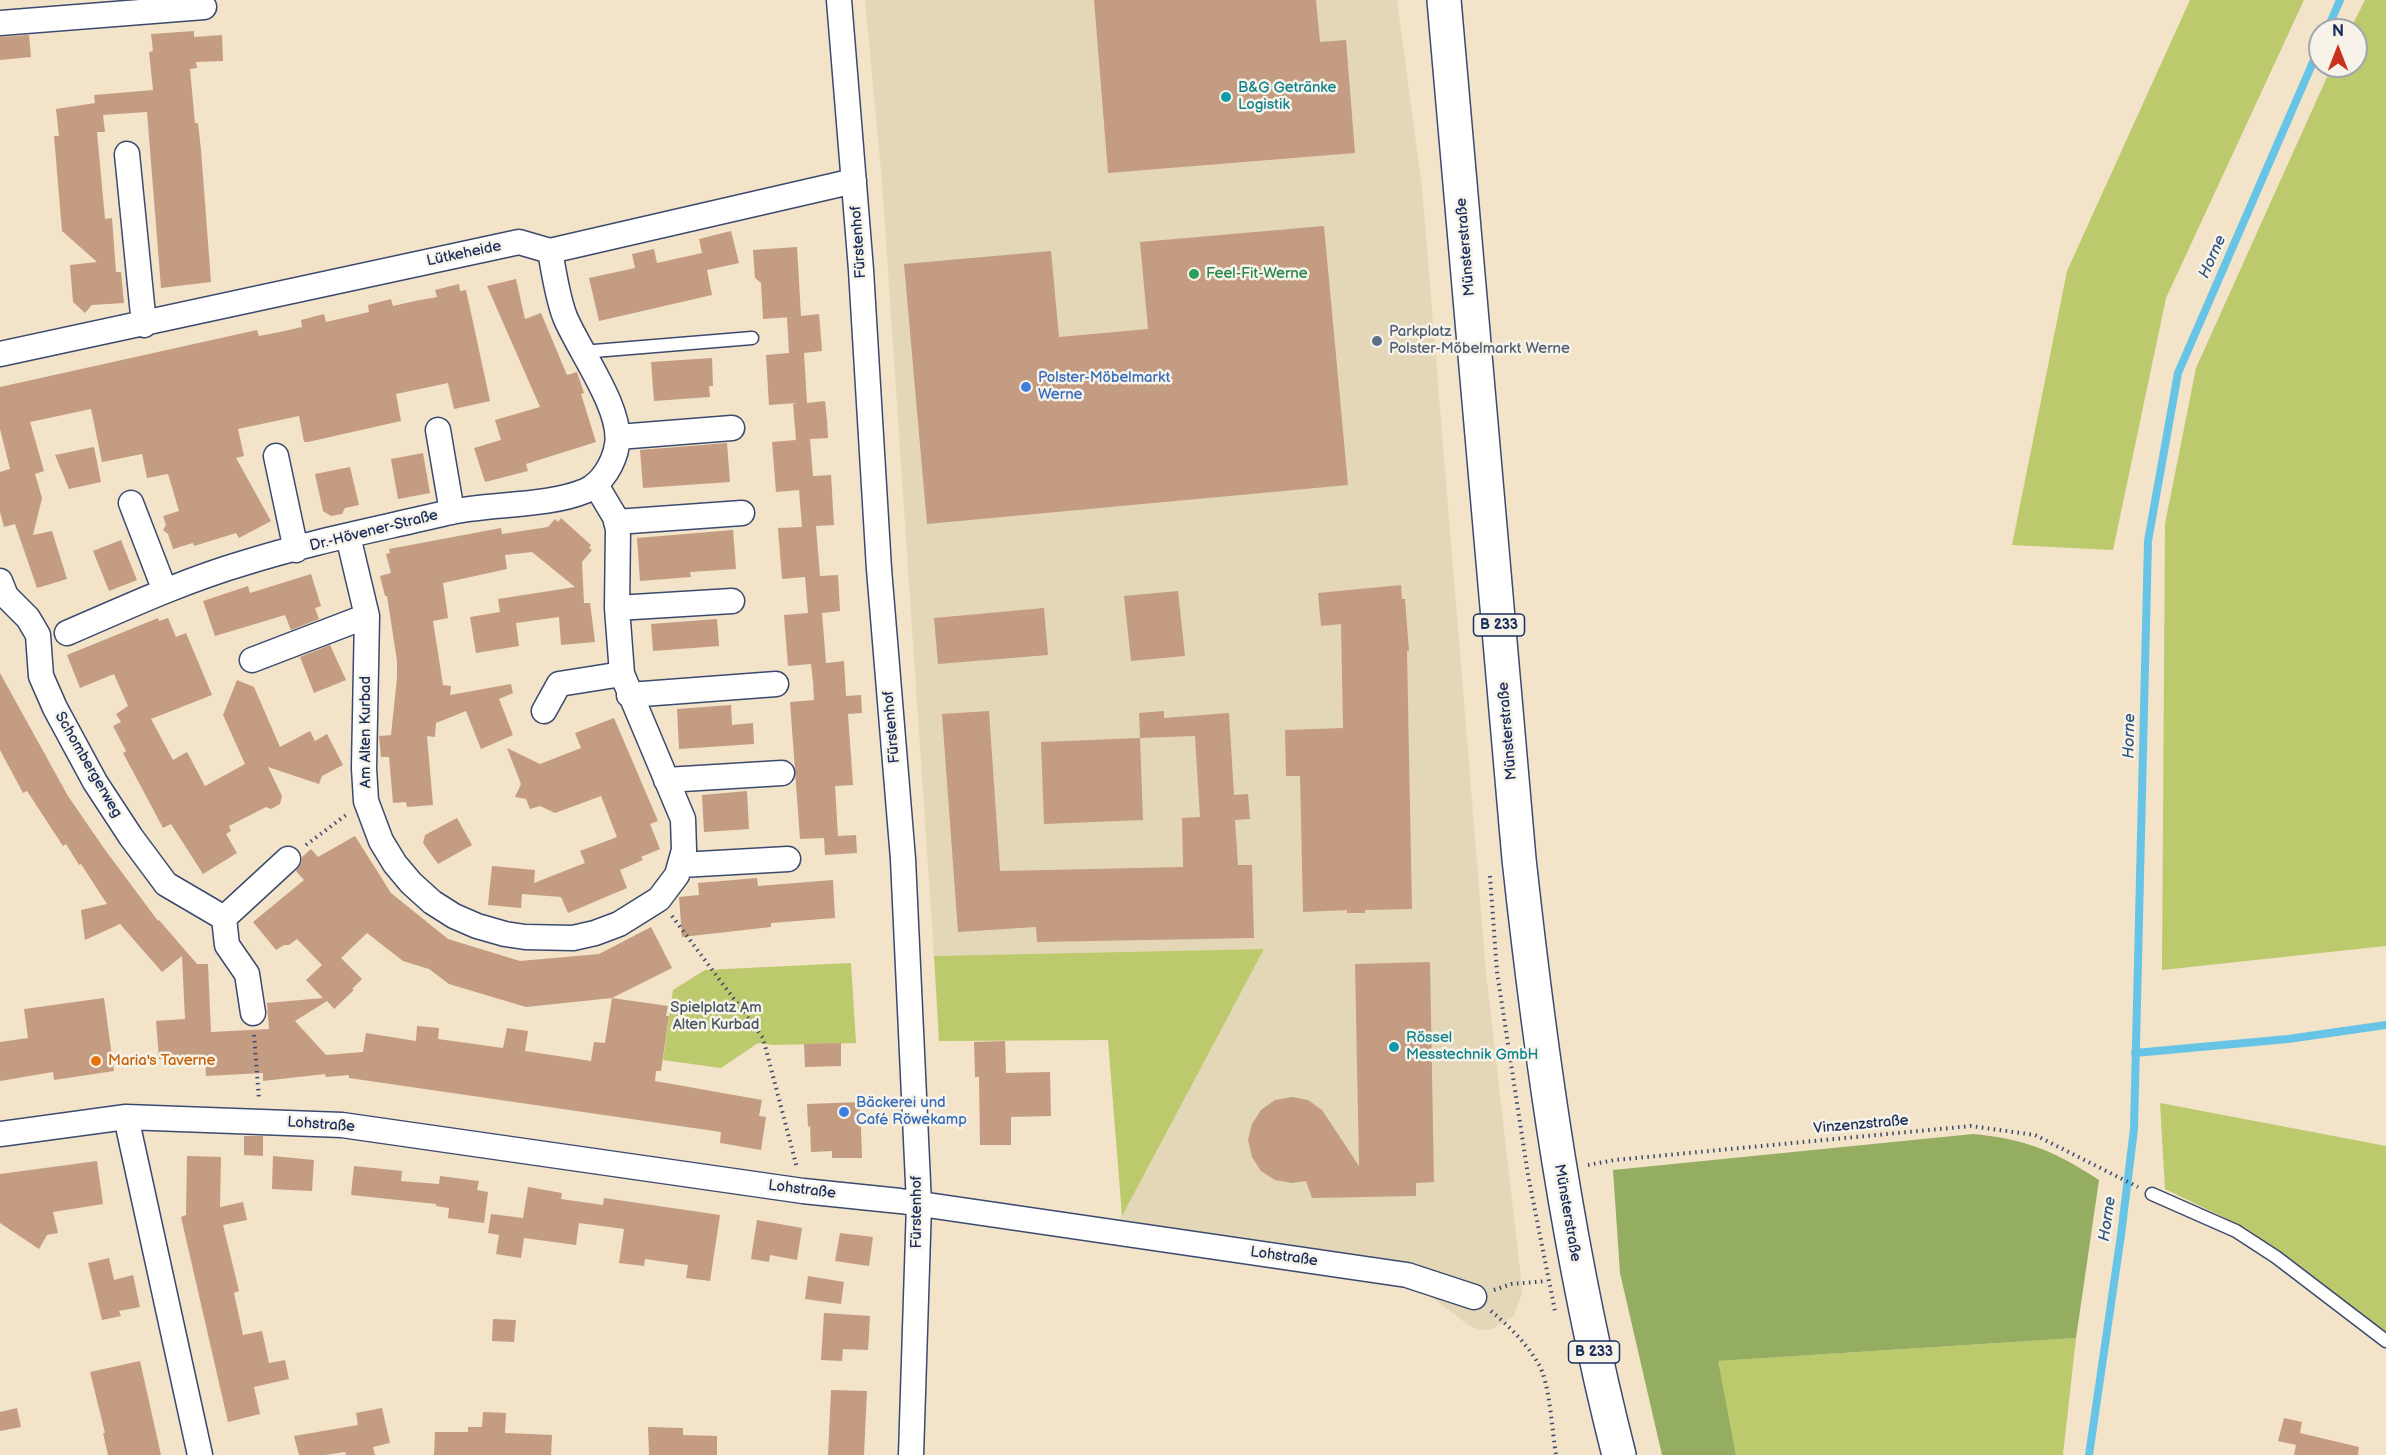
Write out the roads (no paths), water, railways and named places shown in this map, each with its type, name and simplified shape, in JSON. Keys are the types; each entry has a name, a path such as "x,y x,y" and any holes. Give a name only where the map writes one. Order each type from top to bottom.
{"main road":[{"name":"Münsterstraße","path":"1444,0 1519,860 1534,993 1559,1170 1578,1278 1619,1455"}],"street":[{"name":"Fürstenhof","path":"838,0 855,181 879,569 903,859 919,1204 911,1455"},
{"path":"0,23 204,7"},
{"path":"127,154 144,325"},
{"name":"Lütkeheide","path":"0,354 144,325 519,242 550,250 855,181"},
{"path":"550,250 564,314 608,399 618,437 612,459 596,485"},
{"path":"618,437 732,428"},
{"name":"Dr.-Hövener-Straße","path":"438,430 452,512"},
{"name":"Dr.-Hövener-Straße","path":"276,456 296,550"},
{"name":"Dr.-Hövener-Straße","path":"68,633 165,591 244,563 452,512 568,497 596,485"},
{"name":"Am Alten Kurbad","path":"348,536 367,616 364,768 366,801 381,841 395,864 411,883 432,902 454,916 477,926 525,937 573,938 619,924 659,899 677,875 681,865 685,835 683,819 625,685 616,608 616,522 596,485"},
{"path":"131,503 165,591"},
{"path":"616,522 742,513"},
{"name":"Schombergerweg","path":"0,581 6,596 28,618 38,635 41,676 94,782 166,885 224,918"},
{"path":"616,608 732,601"},
{"path":"252,660 367,616"},
{"path":"544,711 559,684 776,684"},
{"path":"666,780 782,773"},
{"path":"253,1013 247,974 227,945 224,918 288,859"},
{"path":"681,865 788,859"},
{"path":"126,1117 200,1455"},
{"name":"Lohstraße","path":"0,1134 126,1117 342,1125 803,1191 919,1204 1407,1275 1474,1298"}],"lane":[{"path":"582,352 752,338"},
{"path":"2152,1194 2236,1231 2276,1257 2386,1341"}],"waterway":[{"name":"Horne","path":"2332,18 2340,0"},
{"name":"Horne","path":"2089,1455 2134,1129 2148,541 2178,373 2308,74"},
{"path":"2135,1053 2288,1039 2386,1025"}],"place":[{"name":"B&G Getränke Logistik","path":"1226,97"},
{"name":"Feel-Fit-Werne","path":"1194,274"},
{"name":"Parkplatz Polster-Möbelmarkt Werne","path":"1377,341"},
{"name":"Polster-Möbelmarkt Werne","path":"1026,387"},
{"name":"Rössel Messtechnik GmbH","path":"1394,1047"},
{"name":"Maria's Taverne","path":"96,1061"},
{"name":"Bäckerei und Café Röwekamp","path":"844,1112"}],"park label":[{"name":"Spielplatz Am Alten Kurbad","path":"716,1016"}]}
